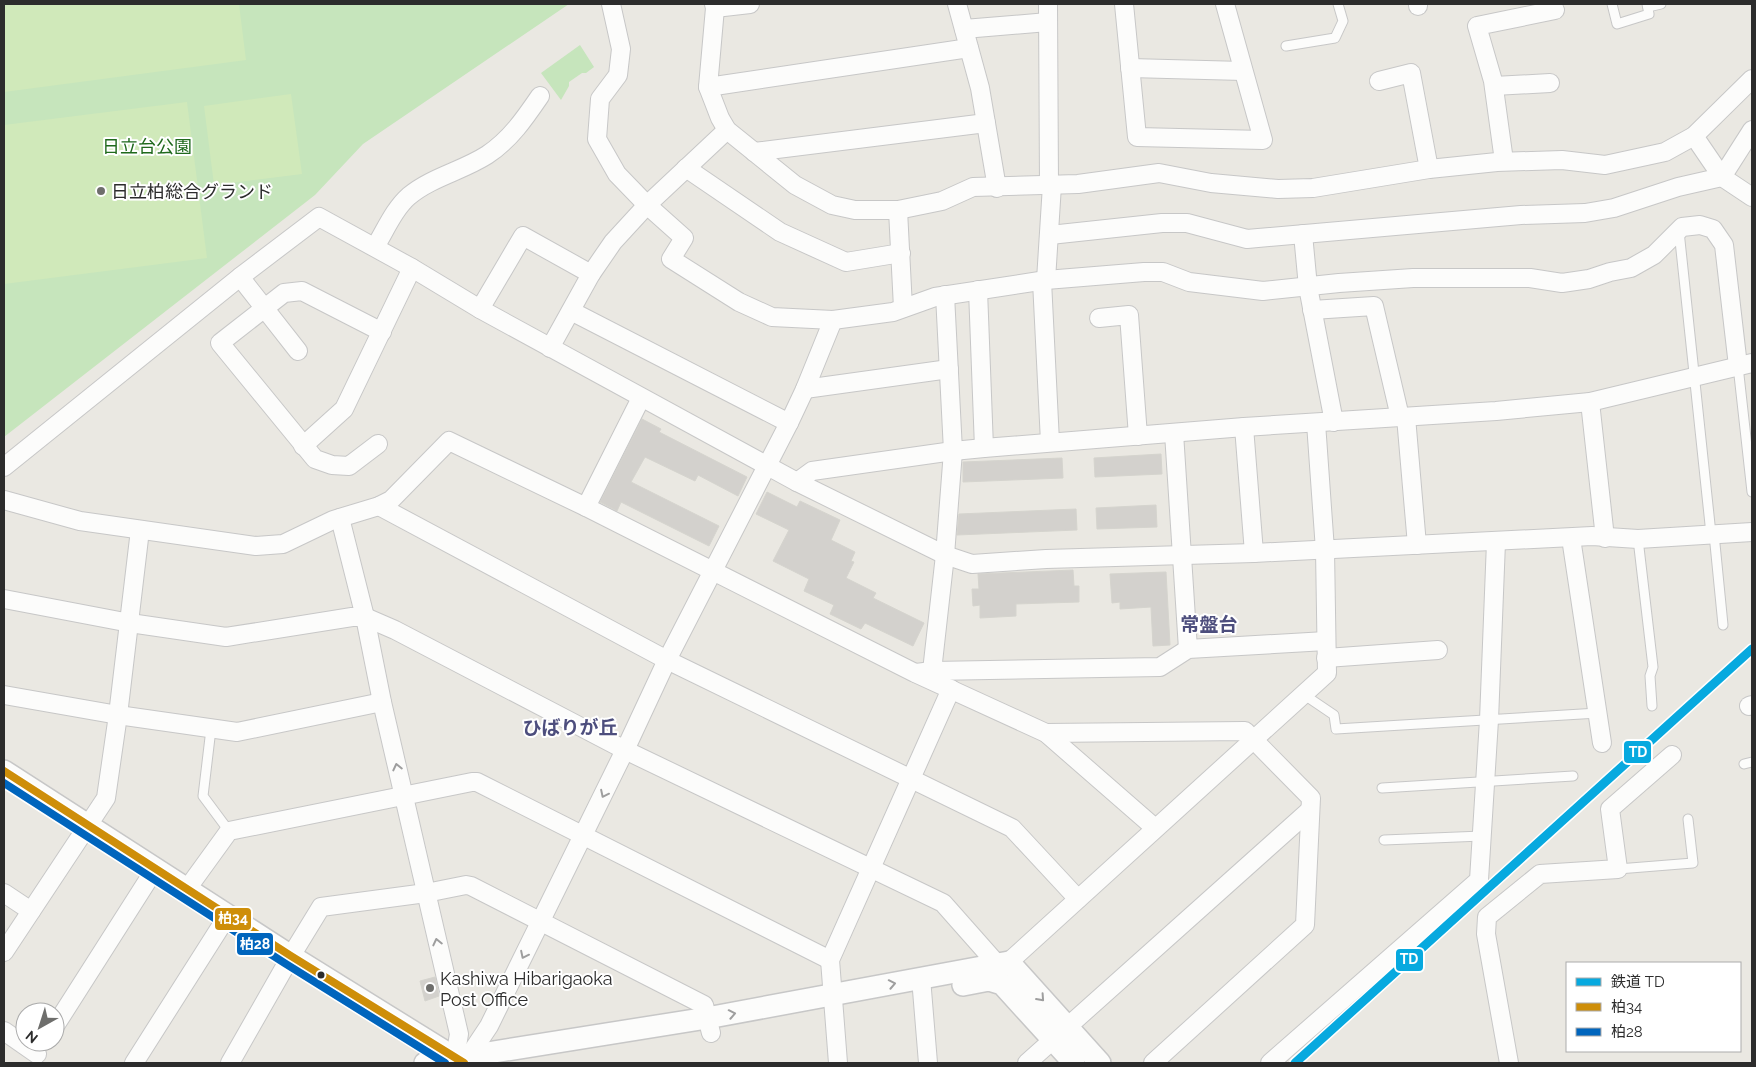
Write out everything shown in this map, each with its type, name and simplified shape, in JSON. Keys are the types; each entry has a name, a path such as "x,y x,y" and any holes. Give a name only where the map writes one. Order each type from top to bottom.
{"street":[{"path":"611,4 622,49 618,76 600,99 597,138 618,174 647,205 684,238 671,259 739,302 772,317 833,320 893,312 945,295 1044,281 1144,272 1163,272 1189,282 1264,291 1413,278 1530,278 1562,284 1631,268 1654,255 1682,227 1700,225 1713,229 1724,245 1745,365 1590,402 1496,411 1244,427 953,451 812,471 796,482"},
{"path":"750,4 715,6 708,87 720,118 727,130 795,185 832,205 855,210 898,210 942,201 973,187 997,188 1078,184 1159,173 1211,183 1278,189 1313,188 1429,169 1504,161 1562,160 1605,165 1664,152 1694,136 1752,79"},
{"path":"957,4 980,88 997,188"},
{"path":"1048,4 1051,186 1050,235 1044,281 1050,442"},
{"path":"1124,4 1137,137 1263,140 1225,4"},
{"path":"1504,161 1494,86 1477,26 1554,10"},
{"path":"964,29 1048,22"},
{"path":"708,87 969,48"},
{"path":"1130,68 1243,72"},
{"path":"1379,81 1411,73 1429,169"},
{"path":"1494,86 1550,83"},
{"path":"375,247 396,212 408,197 437,178 485,156 504,141 522,122 540,96"},
{"path":"754,152 986,123"},
{"path":"550,348 591,274 613,242 647,205 727,130"},
{"path":"1050,235 1162,223 1187,223 1247,239 1521,215 1585,214 1614,208 1678,187 1722,177 1752,130"},
{"path":"1694,136 1722,177 1752,197"},
{"path":"686,168 780,232 846,262 900,253"},
{"path":"898,210 903,308"},
{"path":"4,468 240,277 319,217 375,247 550,348 796,482 945,555 972,564 1046,559 1254,554 1592,536 1638,539 1752,532"},
{"path":"1303,234 1308,286 1334,422"},
{"path":"480,309 523,236 591,274"},
{"path":"303,446 344,409 412,268"},
{"path":"240,277 298,350"},
{"path":"978,290 984,448"},
{"path":"378,444 348,466 332,465 315,460 220,344 284,293 302,291 382,332"},
{"path":"924,672 945,555 953,451 945,295"},
{"path":"1312,310 1374,306 1403,417 1417,545"},
{"path":"571,311 789,423"},
{"path":"1099,318 1129,315 1138,436"},
{"path":"463,1059 489,1026 625,750 667,660 789,423 833,320"},
{"path":"805,389 949,369"},
{"path":"586,507 641,398"},
{"path":"1590,402 1605,538"},
{"path":"499,1063 709,1026 998,969 1327,673 1325,550 1316,423"},
{"path":"1244,427 1254,554"},
{"path":"1174,434 1188,649"},
{"path":"4,500 80,522 256,546 283,544 340,518 379,506 391,500 449,441 924,672 951,689 1046,733 1155,828"},
{"path":"379,506 667,660 1012,828 1078,899"},
{"path":"340,518 365,617 382,702 459,1034 463,1059"},
{"path":"4,952 106,798 130,623 140,530"},
{"path":"1571,538 1602,743"},
{"path":"1270,1063 1479,880 1486,782 1496,542"},
{"path":"4,599 130,623 226,637 352,617 365,617 395,630 625,750 943,903 998,969 1002,984 1060,1034 1100,1063"},
{"path":"924,672 1160,667 1188,649 1438,650"},
{"path":"838,1063 830,960 951,689"},
{"path":"4,695 118,715 237,732 382,702"},
{"path":"1046,733 1245,731 1311,798 1305,925 1153,1063"},
{"path":"1508,1063 1486,934 1487,917 1540,874 1618,869 1610,809 1672,755"},
{"path":"4,771 291,956 463,1059"},
{"path":"188,889 229,831 403,795 477,782 830,960"},
{"path":"1027,1063 1310,810"},
{"path":"65,1010 155,868"},
{"path":"230,1063 321,907 426,893 466,885 704,1006 709,1026"},
{"path":"4,893 31,911"},
{"path":"134,1063 228,915"},
{"path":"922,985 928,1063"},
{"path":"425,1063 709,1026"},
{"path":"4,1031 38,1053"},
{"path":"1060,1034 1074,1063"}],"lane":[{"path":"1286,46 1335,38 1343,21 1338,4"},
{"path":"1612,4 1617,24 1649,14 1647,6 1661,4"},
{"path":"1679,230 1723,625"},
{"path":"1745,365 1752,492"},
{"path":"1638,539 1653,667 1650,676 1652,706"},
{"path":"1304,694 1334,714 1336,729 1598,713"},
{"path":"211,729 203,796 229,831"},
{"path":"1382,788 1573,776"},
{"path":"1618,869 1693,862 1688,820"},
{"path":"1384,840 1482,836"}],"green space":[{"name":"日立台公園","path":"4,4 569,4 363,144 315,195 4,437"},
{"path":"4,4 239,4 246,60 4,92"},
{"path":"580,45 594,67 569,82 569,86 561,100 541,73"},
{"path":"291,94 302,174 214,185 204,106"},
{"name":"日立柏総合グランド","path":"187,102 207,258 4,284 4,125"}],"building":[{"path":"642,419 661,429 659,432 747,477 738,496 698,475 695,481 645,457 631,482 719,526 709,546 621,502 617,511 600,502"},
{"path":"1161,454 1162,474 1095,477 1094,458"},
{"path":"1062,458 1063,478 963,482 963,462"},
{"path":"767,492 797,507 800,501 840,520 831,540 855,552 851,561 854,562 846,578 876,593 873,598 924,623 913,646 865,623 861,629 830,614 834,605 804,591 809,579 773,561 789,530 756,514"},
{"path":"1156,505 1157,527 1097,529 1096,508"},
{"path":"1076,509 1077,530 957,535 959,514"},
{"path":"1073,570 1074,586 1079,586 1079,602 1016,604 1016,616 980,618 980,605 973,606 972,589 979,589 978,574"},
{"path":"1166,572 1170,645 1153,646 1151,607 1120,609 1120,602 1112,603 1110,574"},
{"path":"435,977 439,996 425,1001 420,981"}],"rail line":[{"name":"TD","path":"1295,1063 1752,649"}],"transit line":[{"name":"柏34","path":"4,771 291,956 464,1063"},
{"name":"柏28","path":"4,783 286,964 445,1063"}],"place":[{"name":"日立柏総合グランド","path":"101,191"},
{"name":"Kashiwa Hibarigaoka Post Office","path":"430,988"}],"district":[{"name":"常盤台","path":"1209,624"},
{"name":"ひばりが丘","path":"570,727"}]}
